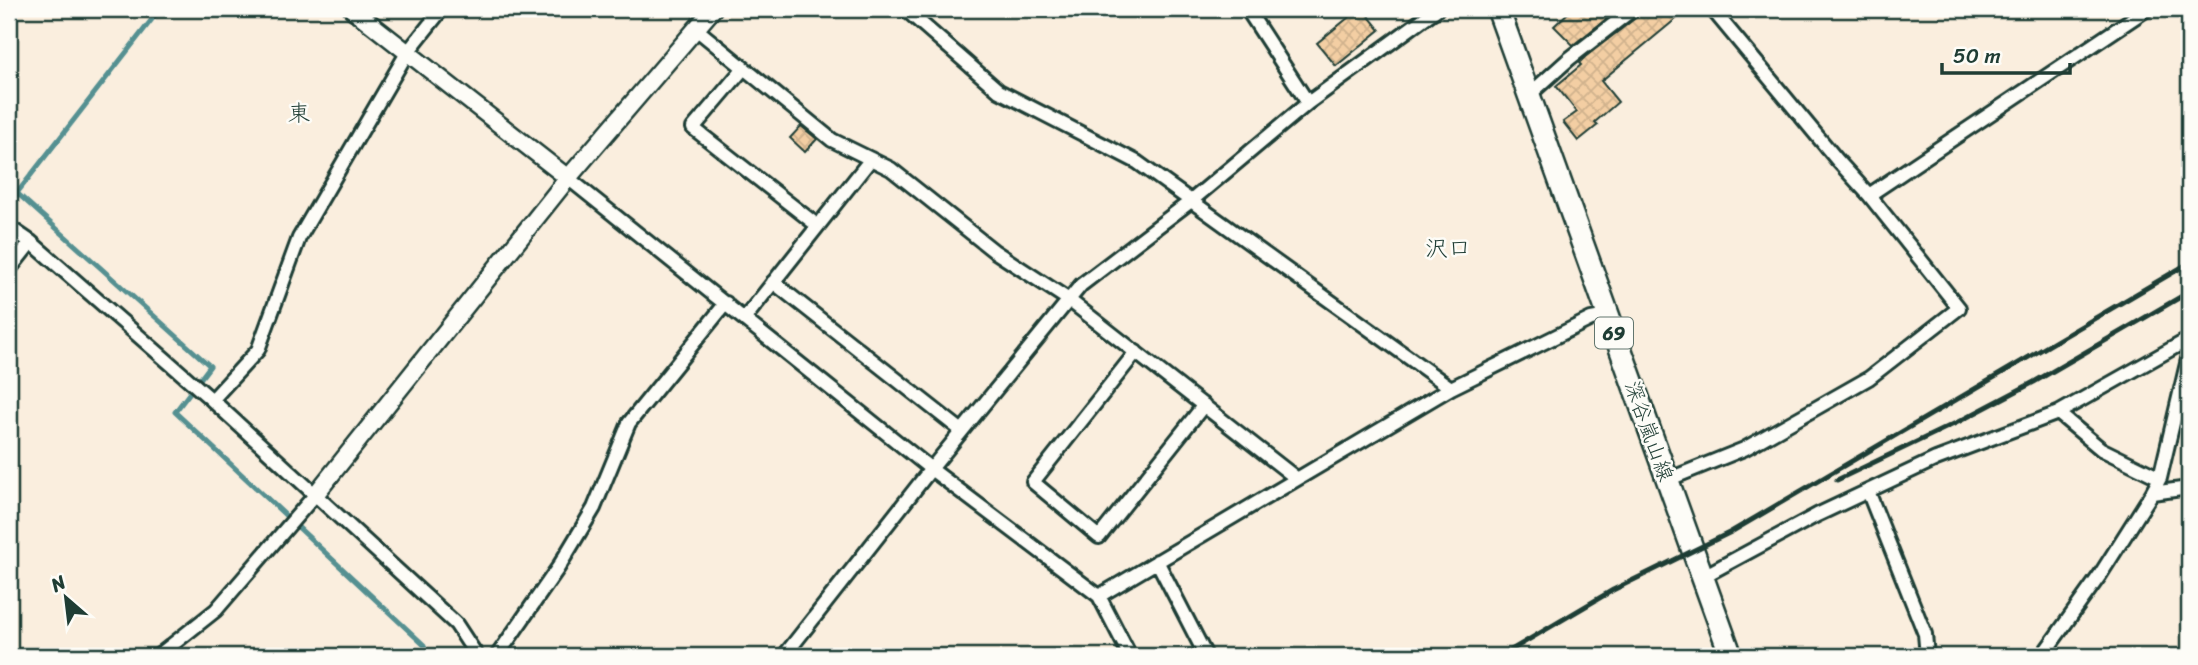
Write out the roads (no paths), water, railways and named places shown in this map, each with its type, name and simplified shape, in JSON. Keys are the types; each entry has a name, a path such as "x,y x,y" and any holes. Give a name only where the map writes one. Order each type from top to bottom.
{"main road":[{"name":"深谷嵐山線","path":"1498,9 1731,656"}],"street":[{"path":"352,9 745,318 931,469 1099,596 1130,656"},
{"path":"212,400 258,351 299,238 407,52 442,9"},
{"path":"158,656 216,610 315,495 568,178 713,9"},
{"path":"905,9 999,91 1138,162 1451,388"},
{"path":"1247,9 1308,103"},
{"path":"784,656 931,469 1081,285 1191,201 1308,103 1437,9"},
{"path":"1529,95 1569,59 1633,9"},
{"path":"1667,480 1744,449 1869,379 1959,308 1869,195 1838,162 1712,9"},
{"path":"1869,195 2147,9"},
{"path":"695,28 832,140 891,169 994,251 1069,300 1296,478"},
{"path":"743,69 693,128 818,226"},
{"path":"745,318 871,159"},
{"path":"9,227 31,242 212,400 456,624 477,656"},
{"path":"9,270 31,242"},
{"path":"774,282 962,431"},
{"path":"497,656 558,568 594,508 629,423 726,303"},
{"path":"1099,596 1451,388 1591,319 1608,316"},
{"path":"1702,577 1817,515 1936,459 2058,414 2189,339"},
{"path":"1136,352 1033,482 1099,537 1204,405"},
{"path":"2042,656 2100,575 2160,478 2189,355"},
{"path":"2058,414 2101,449 2160,478"},
{"path":"2152,493 2189,488"},
{"path":"1868,491 1925,635 1927,656"},
{"path":"1157,561 1206,656"}],"waterway":[{"path":"160,9 17,193 210,366 175,412 424,645 428,656"}],"railway":[{"path":"1501,656 1613,590 1731,532 2189,263"},
{"path":"1837,480 2034,382 2189,292"}],"district":[{"name":"東","path":"299,113"},
{"name":"沢口","path":"1448,248"}]}
